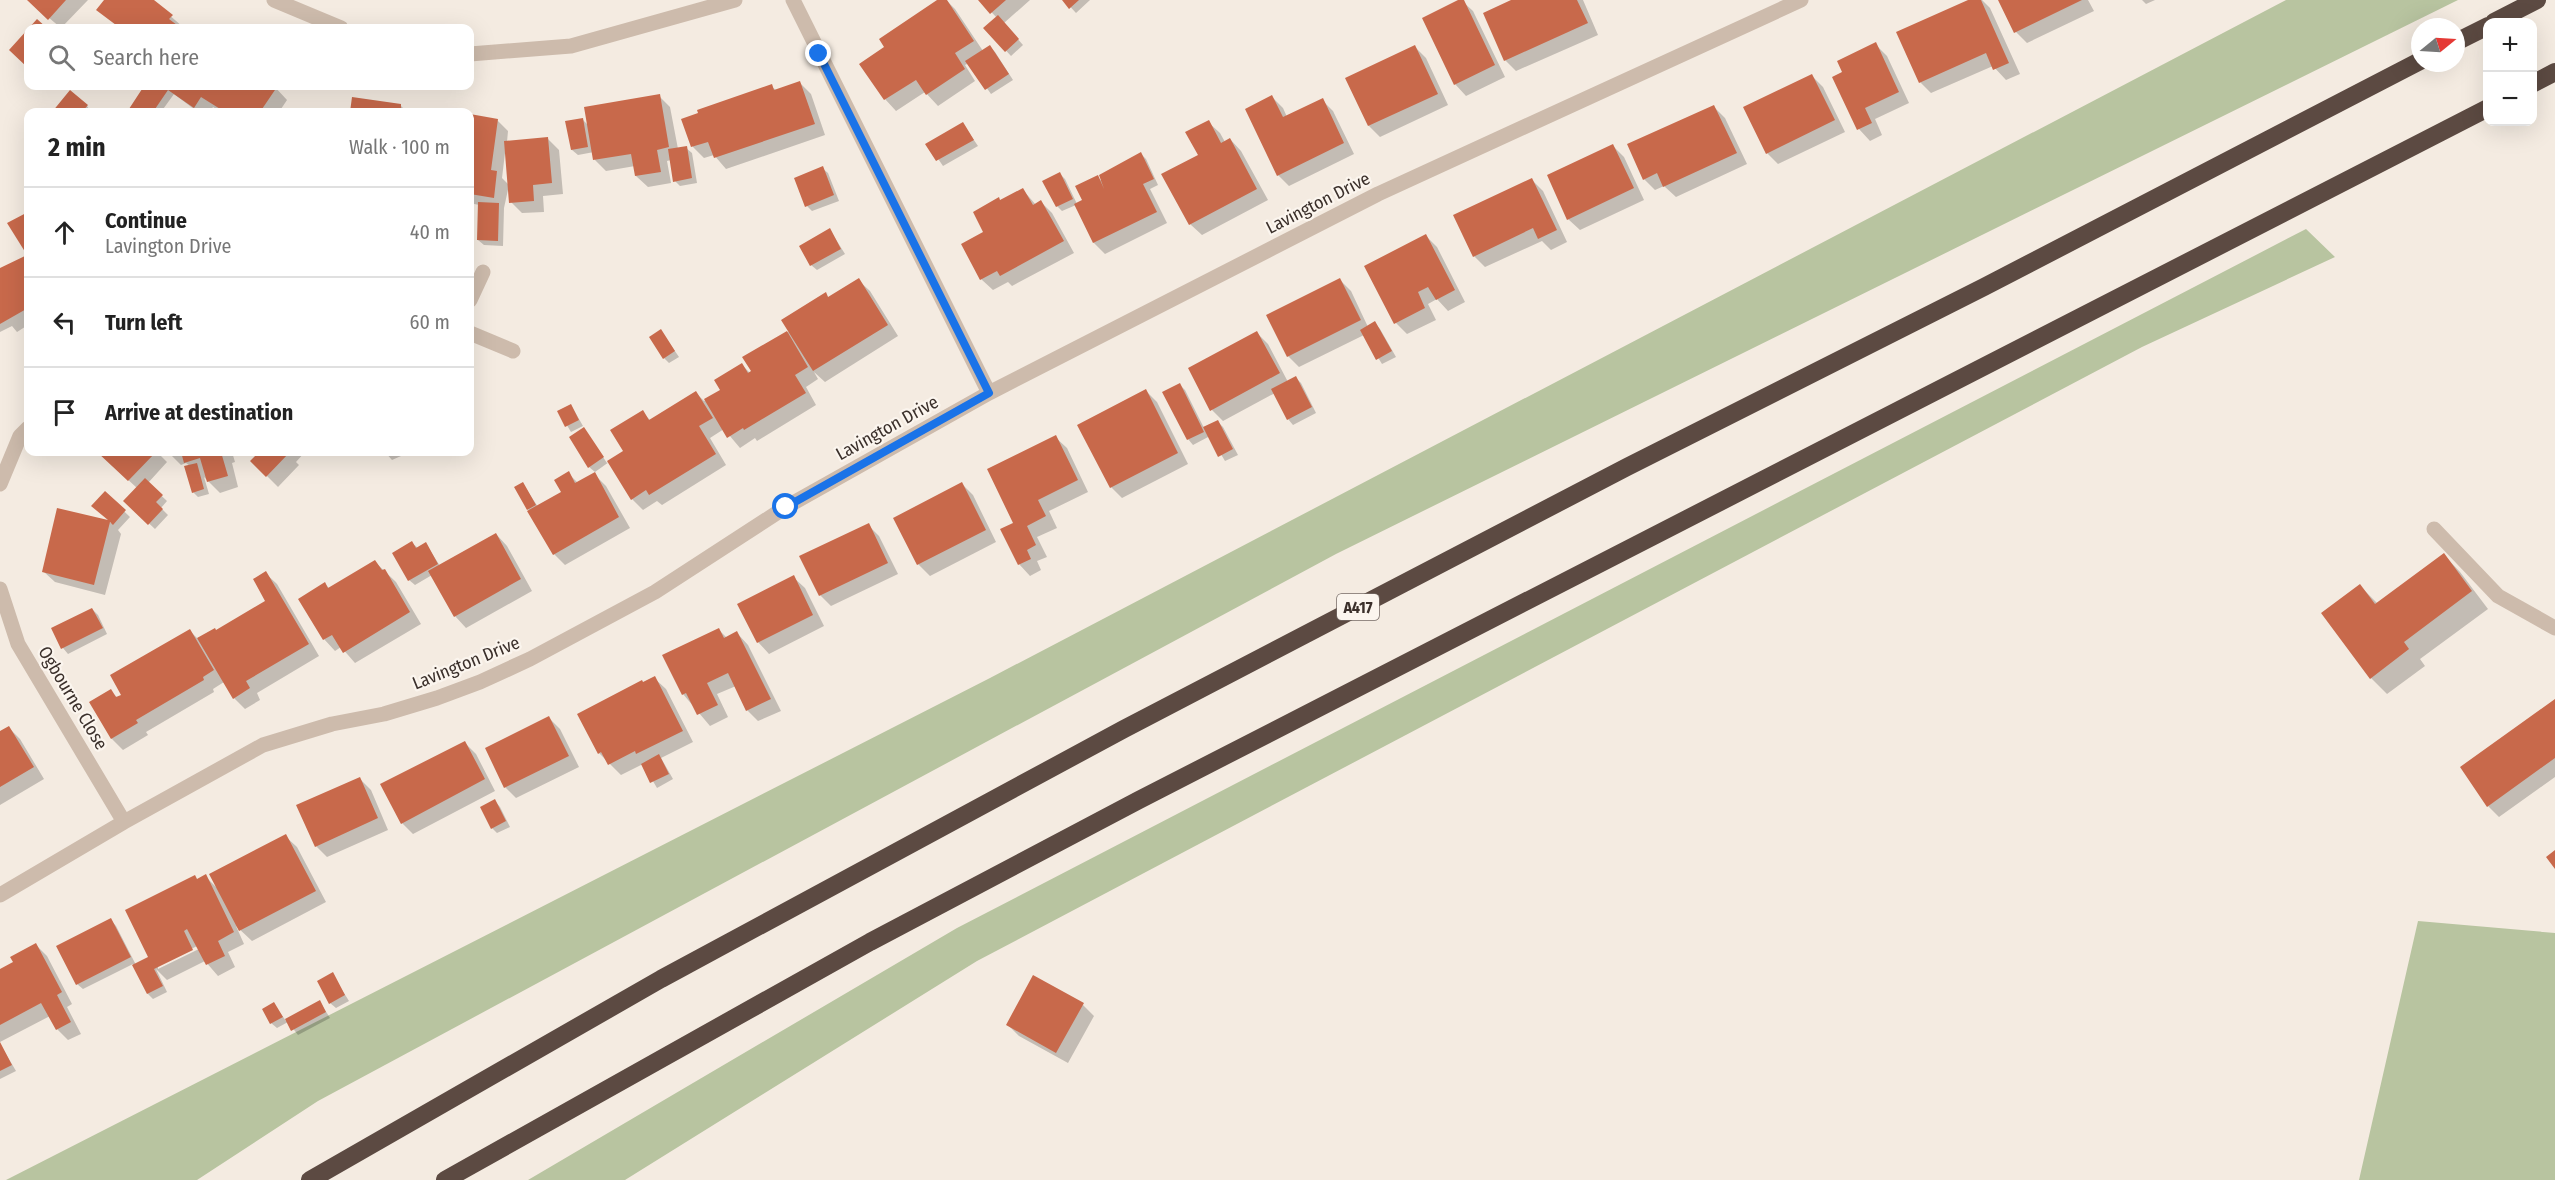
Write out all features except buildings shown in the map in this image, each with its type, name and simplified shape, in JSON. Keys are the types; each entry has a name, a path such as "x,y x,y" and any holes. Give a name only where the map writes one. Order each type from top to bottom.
{"highway":[{"path":"2502,18 2537,0"},
{"path":"2465,37 2483,28"},
{"name":"A417","path":"310,1180 661,979 1104,740 1628,467 1994,282 2411,66"},
{"path":"2537,81 2555,72"},
{"path":"445,1180 870,942 1139,800 2483,110"}],"street":[{"path":"274,0 331,24"},
{"path":"474,54 571,46 735,0"},
{"path":"793,0 989,393"},
{"name":"Lavington Drive","path":"0,895 124,822 263,745 332,724 384,714 437,698 480,682 530,659 655,592 786,507 989,393 1378,194 1794,1"},
{"path":"474,291 483,272"},
{"path":"474,335 513,351"},
{"path":"0,484 20,436 24,432"},
{"path":"2434,529 2498,596 2555,628"},
{"name":"Ogbourne Close","path":"0,588 18,644 124,822"}],"green space":[{"path":"2286,0 2458,0 2422,18 2411,18 2411,23 1336,554 318,1101 197,1180 6,1180 990,678"},
{"path":"2306,229 2335,257 2142,347 977,961 625,1180 528,1180 957,928"},
{"path":"2418,921 2555,933 2555,1180 2359,1180"}],"route":[{"path":"786,507 989,393 819,54"}]}
